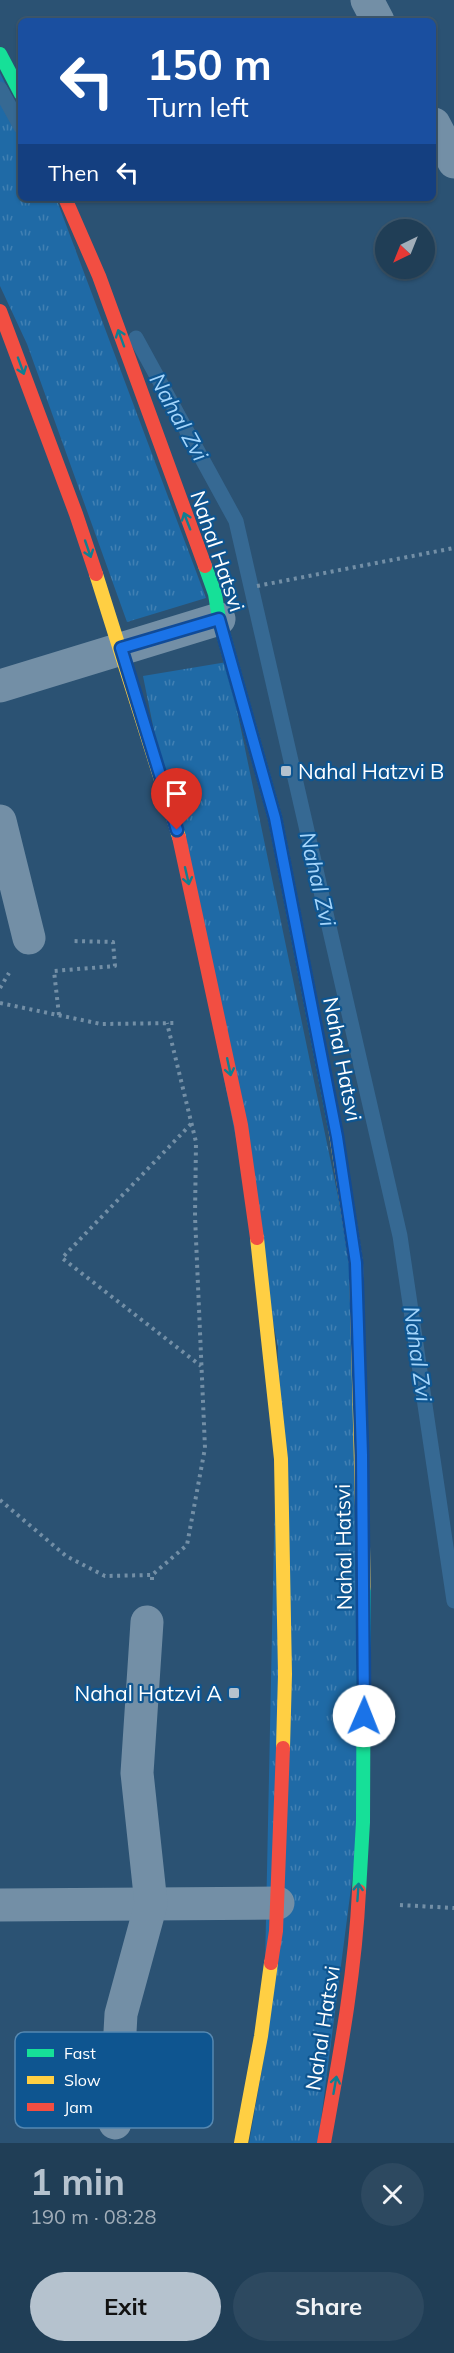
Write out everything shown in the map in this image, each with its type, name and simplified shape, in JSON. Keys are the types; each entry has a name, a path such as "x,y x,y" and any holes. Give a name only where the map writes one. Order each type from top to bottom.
{"street":[{"path":"367,0 376,18"},
{"path":"0,54 18,88"},
{"path":"436,128 454,162"},
{"name":"Nahal Hatsvi","path":"66,201 99,276 217,606 275,818 337,1137 356,1263 365,1674 363,1822 357,1939 324,2143"},
{"path":"0,311 76,514 121,648 177,830 241,1125 260,1254 281,1459 285,1674 278,1903 261,2036 242,2143"},
{"path":"0,687 121,648 217,606"},
{"path":"0,821 29,938"},
{"path":"120,2032 121,2014 150,1904 137,1773 147,1622"},
{"path":"0,1905 278,1903"}],"path":[{"path":"217,606 454,548"},
{"path":"29,938 39,944 80,941 113,942 116,966 54,971 58,1016"},
{"path":"0,1003 101,1024 219,1022"},
{"path":"0,1500 66,1556 105,1576 152,1575 187,1545 205,1448 195,1216 195,1142 167,1023"},
{"path":"191,1124 62,1258 201,1366"},
{"path":"147,1622 152,1575"},
{"path":"358,1903 454,1908"}],"green space":[{"path":"0,73 18,109 18,201 57,201 206,598 127,622 27,344 0,286"},
{"path":"227,662 351,1259 359,1826 318,2143 249,2143 263,2063 278,1347 143,676"}],"waterway":[{"name":"Nahal Zvi","path":"0,89 18,122"},
{"name":"Nahal Zvi","path":"136,338 236,521 400,1236 454,1601"}],"traffic: fast":[{"path":"0,54 18,88"},
{"path":"205,566 215,594 219,619 275,818 335,1128"},
{"path":"359,1891 363,1822 364,1587"}],"traffic: slow":[{"path":"96,574 179,837"},
{"path":"335,1128 356,1263 364,1587"},
{"path":"257,1238 281,1459 285,1674 283,1748"},
{"path":"241,2143 261,2036 271,1963"}],"traffic: jam":[{"path":"66,201 99,276 205,566"},
{"path":"0,311 96,574"},
{"path":"179,837 241,1125 257,1238"},
{"path":"271,1963 276,1931 283,1748"},
{"path":"324,2143 350,1986 359,1891"}],"place":[{"name":"Nahal Hatzvi B","path":"286,771"},
{"name":"Nahal Hatzvi A","path":"234,1693"}],"route":[{"path":"177,830 121,648 219,619 275,818 337,1137 356,1263 362,1455 364,1716"}]}
